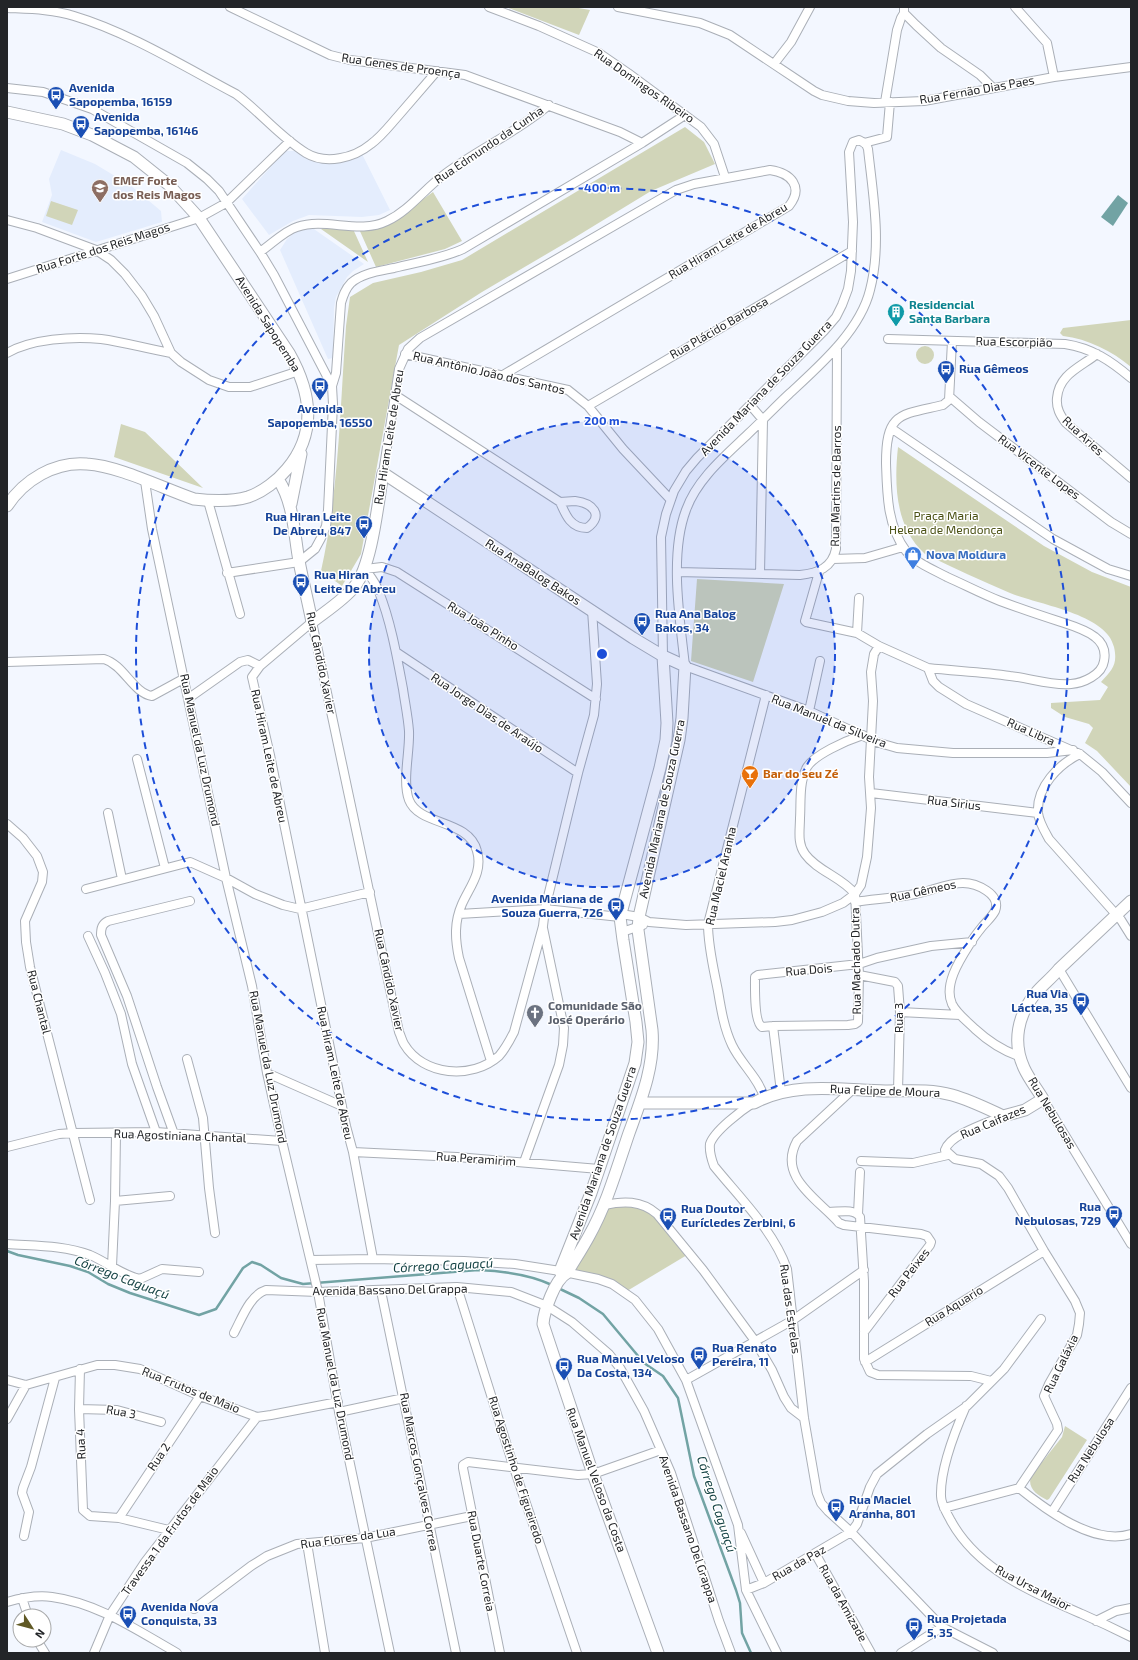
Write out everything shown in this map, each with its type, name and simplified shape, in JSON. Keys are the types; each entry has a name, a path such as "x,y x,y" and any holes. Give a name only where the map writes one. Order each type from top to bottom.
{"main road":[{"name":"Avenida Sapopemba","path":"7,112 63,124 92,135 120,148 142,163 168,185 199,218 289,353 299,371 308,405 308,427 302,447 292,463 278,479 249,497 208,501 194,499 108,468 87,464 73,464 48,470 37,476 29,482 7,506"},
{"path":"290,506 302,447"},
{"name":"Rua Hiram Leite de Abreu","path":"312,622 348,594 361,578 365,569 383,473"},
{"name":"Rua AnaBalog Bakos","path":"383,473 663,656 686,666"},
{"name":"Rua Cândido Xavier","path":"278,479 285,489 290,506 299,562 312,622"},
{"name":"Avenida Mariana de Souza Guerra","path":"562,1275 589,1237 600,1197 599,1169 635,1063 638,1042 622,932 621,915 666,740 667,724 663,656"},
{"name":"Avenida Mariana de Souza Guerra","path":"562,1275 600,1197 640,1102 652,1061 654,1046 642,922 679,740 686,666"},
{"name":"Rua Nebulosas","path":"1043,1099 1024,1068 1021,1057 1017,1039 1023,1012 1036,993 1119,917 1131,901"},
{"name":"Rua Nebulosas","path":"1119,917 1131,911"},
{"name":"Rua Felipe de Moura","path":"764,1097 802,1088 932,1091 974,1102 1003,1116"},
{"name":"Rua das Estrelas","path":"754,1103 764,1097"},
{"name":"Rua Caifazes","path":"1003,1116 1025,1110 1043,1099"},
{"path":"640,1102 754,1103"},
{"name":"Rua Manuel Veloso da Costa","path":"562,1275 548,1304 543,1320 543,1328 593,1474 658,1653"}],"street":[{"name":"Rua Genes de Proença","path":"230,7 330,55 350,60 465,75 487,82 513,94 549,105 620,132 642,143"},
{"name":"Rua Domingos Ribeiro","path":"488,7 539,26 599,53 685,115 708,134 714,144 725,178"},
{"name":"Rua Fernão Dias Paes","path":"620,7 700,23 716,29 730,35 822,95 848,101 924,101 1054,77 1131,67"},
{"path":"774,64 792,42 810,7"},
{"path":"1015,7 1043,36 1047,43 1054,77"},
{"path":"7,8 42,10 73,15 127,37 236,94 290,141 316,158 329,159 346,156 362,150 372,144 437,71"},
{"path":"864,143 887,137 888,102 898,30 904,10 941,48 980,75 992,88"},
{"name":"Avenida Sapopemba","path":"7,88 43,92 92,109 187,164 207,179 219,191 260,252 284,294 332,386 333,404 331,451 326,526 315,549 299,562"},
{"name":"Rua Edmundo da Cunha","path":"260,252 289,230 304,225 325,224 367,227 387,221 404,210 446,173 527,123 549,105"},
{"path":"332,386 336,373 341,303 350,284 358,278 375,272 450,255 463,249 642,143 685,115"},
{"name":"Avenida Mariana de Souza Guerra","path":"663,656 661,537 670,499 679,482 697,458 751,406 836,317 848,289 852,251 852,200 849,152 851,147 856,141 859,140 864,143 868,149 876,238 874,268 865,307 837,347 720,460 695,491 686,510 680,533 677,572 680,617 686,666"},
{"name":"Rua Forte dos Reis Magos","path":"7,279 199,218 226,203 290,141"},
{"name":"Rua Hiram Leite de Abreu","path":"383,473 399,369 405,354 412,344 420,338 676,190 694,184 770,170 781,172 791,179 796,188 795,198 789,206 503,375"},
{"path":"7,220 36,228 96,250 112,260 142,296 154,316 171,353 181,362 208,380 229,387 250,387 299,371"},
{"name":"Rua Plácido Barbosa","path":"588,406 852,251"},
{"path":"7,353 44,341 100,339 171,353"},
{"name":"Rua Escorpião","path":"888,339 1065,344 1080,346 1108,360 1131,378"},
{"path":"677,572 800,575 819,572 805,621 806,623 857,633 879,646 928,668 1010,676 1053,683 1072,684 1090,678 1104,664 1104,650 1101,643 1095,637 1087,632 999,601 922,563 907,552 896,531 888,506 886,456 891,428 896,418 900,416 947,403 950,397 952,341"},
{"name":"Rua Martins de Barros","path":"819,572 833,559 836,549 837,347"},
{"name":"Rua Antônio João dos Santos","path":"405,354 563,388 572,393 588,406 623,449 670,499"},
{"name":"Rua Aries","path":"1097,354 1064,378 1057,392 1058,409 1060,416 1066,423 1131,478"},
{"path":"395,395 560,502"},
{"name":"Rua Vicente Lopes","path":"950,397 979,422 1111,522 1131,534"},
{"path":"751,406 763,420 760,574"},
{"path":"891,428 1053,540 1108,569 1131,576"},
{"name":"Rua Manuel da Luz Drumond","path":"145,481 152,529 185,678 226,878 252,986 282,1141 311,1260 339,1412 390,1653"},
{"path":"208,501 240,614"},
{"path":"833,559 865,558 904,547"},
{"path":"227,572 299,562"},
{"name":"Rua João Pinho","path":"365,569 382,567 397,572 596,699"},
{"path":"365,569 379,591 396,652 409,725 407,774 407,793 409,802 414,809 424,815 459,830 470,838 477,850 478,874 462,904 456,925 456,941 458,958 491,1061"},
{"path":"857,633 859,598"},
{"name":"Rua Cândido Xavier","path":"312,622 399,1032 404,1044 415,1057 440,1070 452,1072 475,1069 491,1061 499,1055 507,1045 514,1032 543,926 545,909 578,773 594,715 596,699 592,610"},
{"name":"Rua Hiram Leite de Abreu","path":"312,622 260,666 252,677 270,755 300,908 353,1152 373,1259"},
{"path":"459,914 545,909 621,915 642,922 686,925 792,920 822,912 855,898 861,885 868,857 871,793 866,737 873,701 871,672 874,654 879,646"},
{"name":"Rua Jorge Dias de Araújo","path":"396,652 578,773"},
{"path":"7,662 104,659 116,665 135,685 146,694 152,696 185,678"},
{"path":"189,698 240,662 248,660 260,666"},
{"path":"809,711 820,661"},
{"name":"Rua Manuel da Silveira","path":"686,666 809,711 884,745 897,748 926,752 1076,752"},
{"name":"Rua Libra","path":"928,668 933,681 939,687 966,704 1076,752 1102,772 1131,803"},
{"name":"Rua Maciel Aranha","path":"764,1097 758,1083 743,1063 728,1034 715,976 708,934 708,924 766,695"},
{"name":"Rua Machado Dutra","path":"773,1026 848,1025 856,1024 858,1019 860,975 855,898 843,884 811,861 801,849 799,838 802,780 808,764 825,752 866,737"},
{"path":"1076,752 1063,764 1042,790 1038,804 1038,813 1041,825 1049,839 1119,917 1131,936"},
{"path":"137,759 165,868"},
{"name":"Rua Sirius","path":"871,793 1038,813"},
{"path":"108,813 122,879"},
{"name":"Rua Chantal","path":"7,824 23,838 37,856 43,872 42,882 25,921 26,942 30,967 90,1200"},
{"path":"86,889 190,862 226,878 262,897 283,905 300,908 370,892"},
{"name":"Rua Gêmeos","path":"855,898 884,899 915,894 961,883 980,887 990,894 995,899 996,906 994,912 972,942 953,975 950,987 951,1000 960,1015 991,1043 1021,1057"},
{"path":"174,1134 126,996 100,935 101,928 104,923 108,921 190,901"},
{"path":"622,932 642,922"},
{"path":"524,1162 559,1065 563,1045 564,1028 543,926"},
{"path":"88,936 105,973 121,1014 132,1064 156,1132"},
{"name":"Rua Dois","path":"773,1026 762,1027 758,1023 755,990 756,976 859,964 877,958 931,946 972,942"},
{"path":"1060,972 1131,1088"},
{"name":"Rua 3","path":"860,975 895,982 897,984 900,1012 898,1091"},
{"path":"900,1012 960,1015"},
{"path":"773,1026 781,1092"},
{"path":"187,1059 202,1109 215,1233"},
{"path":"268,1073 342,1106"},
{"name":"Rua Peixes","path":"852,1090 797,1141 792,1154 791,1165 798,1180 839,1222 844,1225 921,1234 930,1238 931,1242 864,1332"},
{"name":"Rua Nebulosas","path":"1043,1099 1131,1244"},
{"name":"Rua das Estrelas","path":"754,1103 742,1110 714,1136 711,1143 710,1155 714,1166 770,1234 784,1260 787,1269 804,1418 817,1493 821,1503 851,1532 942,1627 993,1653"},
{"name":"Rua Caifazes","path":"948,1155 945,1150 946,1146 954,1139 1003,1116"},
{"name":"Rua Agostiniana Chantal","path":"7,1147 59,1134 73,1133 156,1132 282,1141"},
{"path":"112,1266 116,1133"},
{"name":"Rua Peramirim","path":"353,1152 457,1157 599,1169"},
{"path":"861,1161 913,1163 948,1155"},
{"name":"Rua Galáxia","path":"948,1155 955,1159 981,1164 999,1176 1008,1188 1075,1301 1080,1313 1077,1335 1049,1384 1044,1396 1057,1424 1058,1430 1019,1488"},
{"path":"860,1172 858,1214 860,1217 864,1270 863,1348 865,1362 870,1372 878,1375 971,1376 992,1381"},
{"path":"115,1201 170,1196"},
{"path":"600,1197 618,1202 637,1203 650,1207 703,1270 755,1341 772,1370 791,1408 804,1418"},
{"path":"829,1212 854,1212 858,1214"},
{"path":"7,1244 41,1245 90,1255 122,1273 140,1279 162,1269 199,1272"},
{"name":"Rua Aquario","path":"865,1362 1044,1251"},
{"path":"311,1260 373,1259 492,1262 562,1275 598,1279 612,1284 635,1300 658,1329 686,1380 738,1525 764,1583"},
{"path":"686,1380 793,1320 864,1270"},
{"name":"Avenida Bassano Del Grappa","path":"234,1332 254,1297 260,1292 266,1290 317,1289 381,1291 457,1287 511,1292 548,1304 572,1322 609,1354 620,1368 644,1411 671,1473 718,1621 731,1653"},
{"name":"Rua Agostinho de Figueiredo","path":"457,1287 514,1468 577,1653"},
{"name":"Rua Marcos Gonçalves Correa","path":"381,1291 456,1653"},
{"path":"851,1532 859,1520 870,1487 877,1474 927,1434 967,1406 1012,1359 1041,1319"},
{"name":"Rua Frutos de Maio","path":"26,1386 97,1365 140,1369 200,1396 257,1417"},
{"name":"Rua 4","path":"80,1369 79,1409 82,1507 86,1514 90,1516 119,1518"},
{"path":"24,1536 29,1512 22,1493 31,1468 55,1378"},
{"path":"7,1380 26,1386 7,1419"},
{"name":"Rua Nebulosa","path":"1052,1512 1131,1388"},
{"name":"Rua 2","path":"119,1518 200,1396"},
{"path":"339,1412 404,1398"},
{"path":"257,1417 271,1416 338,1402"},
{"name":"Rua Ursa Maior","path":"967,1406 955,1431 944,1472 941,1497 944,1508 956,1529 977,1554 998,1571 1056,1603 1131,1637"},
{"name":"Rua 3","path":"79,1409 117,1410 162,1422"},
{"name":"Travessa 1 da Frutos de Maio","path":"94,1653 110,1615 144,1562 257,1417"},
{"path":"514,1468 578,1475 593,1474 661,1450"},
{"name":"Rua Duarte Correia","path":"500,1653 463,1468 465,1463 468,1462 514,1468"},
{"path":"944,1508 1019,1488 1073,1525 1098,1534 1112,1537 1122,1537 1131,1534"},
{"name":"Rua Flores da Lua","path":"194,1609 266,1556 297,1544 365,1538 472,1516"},
{"path":"119,1518 169,1530"},
{"path":"738,1525 746,1590 777,1653"},
{"name":"Rua da Paz","path":"746,1590 764,1583 851,1532"},
{"path":"307,1543 325,1653"},
{"name":"Rua da Amizade","path":"815,1553 870,1653"},
{"path":"7,1602 22,1598 51,1596 73,1601 110,1615 177,1653"},
{"path":"22,1598 25,1608"},
{"path":"1096,1621 1116,1611 1131,1608"},
{"path":"901,1653 942,1627"}],"shaded area":[{"name":"EMEF Forte dos Reis Magos","path":"61,150 95,164 130,185 161,211 162,222 96,242 42,222 52,195 49,179"},
{"path":"285,151 294,151 313,160 362,154 390,210 379,215 362,217 309,215 293,221 269,235 242,199"},
{"path":"311,227 364,264 347,277 336,297 334,308 333,358 328,359 280,250 287,239 293,234 301,229"}],"green space":[{"path":"506,7 573,7 590,10 579,35"},
{"path":"685,127 704,142 715,164 651,191 482,292 399,345 361,554 342,586 321,571 332,510 346,326 350,297 373,283 421,272 462,260"},
{"path":"433,192 462,241 445,249 376,267 359,229 393,221"},
{"path":"51,201 78,210 72,225 46,216"},
{"path":"321,229 353,229 368,262"},
{"path":"1131,320 1131,367 1108,351 1082,340 1063,336 1060,333 1063,328"},
{"path":"925,346 932,348 934,355 932,362 925,364 918,362 916,355 918,348"},
{"path":"121,424 145,432 203,488 114,457"},
{"name":"Praça Maria Helena de Mendonça","path":"898,447 1044,546 1092,572 1131,587 1131,787 1097,751 1085,743 1093,728 1089,724 1065,717 1051,708 1051,703 1100,700 1108,687 1101,682 1115,663 1114,647 1109,636 1099,626 1086,619 1070,612 1010,593 925,554 915,543 902,518 896,476"},
{"path":"697,579 784,584 753,682 691,661"},
{"path":"620,1204 645,1207 658,1217 687,1255 627,1291 569,1272 606,1206"},
{"path":"1065,1426 1087,1440 1047,1500 1034,1491 1030,1484 1030,1480 1031,1476 1062,1437"}],"water":[{"path":"1118,195 1128,203 1113,226 1101,217"}],"waterway":[{"name":"Córrego Caguaçú","path":"7,1251 18,1255 70,1266 88,1272 108,1284 130,1293 199,1315 216,1309 243,1268 252,1262 261,1265 281,1278 303,1284 478,1270 516,1274 534,1278 552,1285"},
{"name":"Córrego Caguaçú","path":"558,1288 579,1298 603,1314 644,1363 663,1376 678,1398 694,1476 736,1590 740,1603 742,1633 751,1653"}],"place":[{"name":"Avenida Sapopemba, 16159","path":"56,110"},
{"name":"Avenida Sapopemba, 16146","path":"81,139"},
{"name":"EMEF Forte dos Reis Magos","path":"100,203"},
{"name":"Residencial Santa Barbara","path":"896,327"},
{"name":"Rua Gêmeos","path":"946,384"},
{"name":"Avenida Sapopemba, 16550","path":"320,401"},
{"name":"Rua Hiran Leite De Abreu, 847","path":"364,539"},
{"name":"Nova Moldura","path":"913,570"},
{"name":"Rua Hiran Leite De Abreu","path":"301,597"},
{"name":"Rua Ana Balog Bakos, 34","path":"642,636"},
{"name":"Bar do seu Zé","path":"750,789"},
{"name":"Avenida Mariana de Souza Guerra, 726","path":"616,921"},
{"name":"Rua Via Láctea, 35","path":"1081,1016"},
{"name":"Comunidade São José Operário","path":"535,1028"},
{"name":"Rua Nebulosas, 729","path":"1114,1229"},
{"name":"Rua Doutor Eurícledes Zerbini, 6","path":"668,1231"},
{"name":"Rua Renato Pereira, 11","path":"699,1370"},
{"name":"Rua Manuel Veloso Da Costa, 134","path":"564,1381"},
{"name":"Rua Maciel Aranha, 801","path":"836,1522"},
{"name":"Avenida Nova Conquista, 33","path":"128,1629"},
{"name":"Rua Projetada 5, 35","path":"914,1641"}]}
